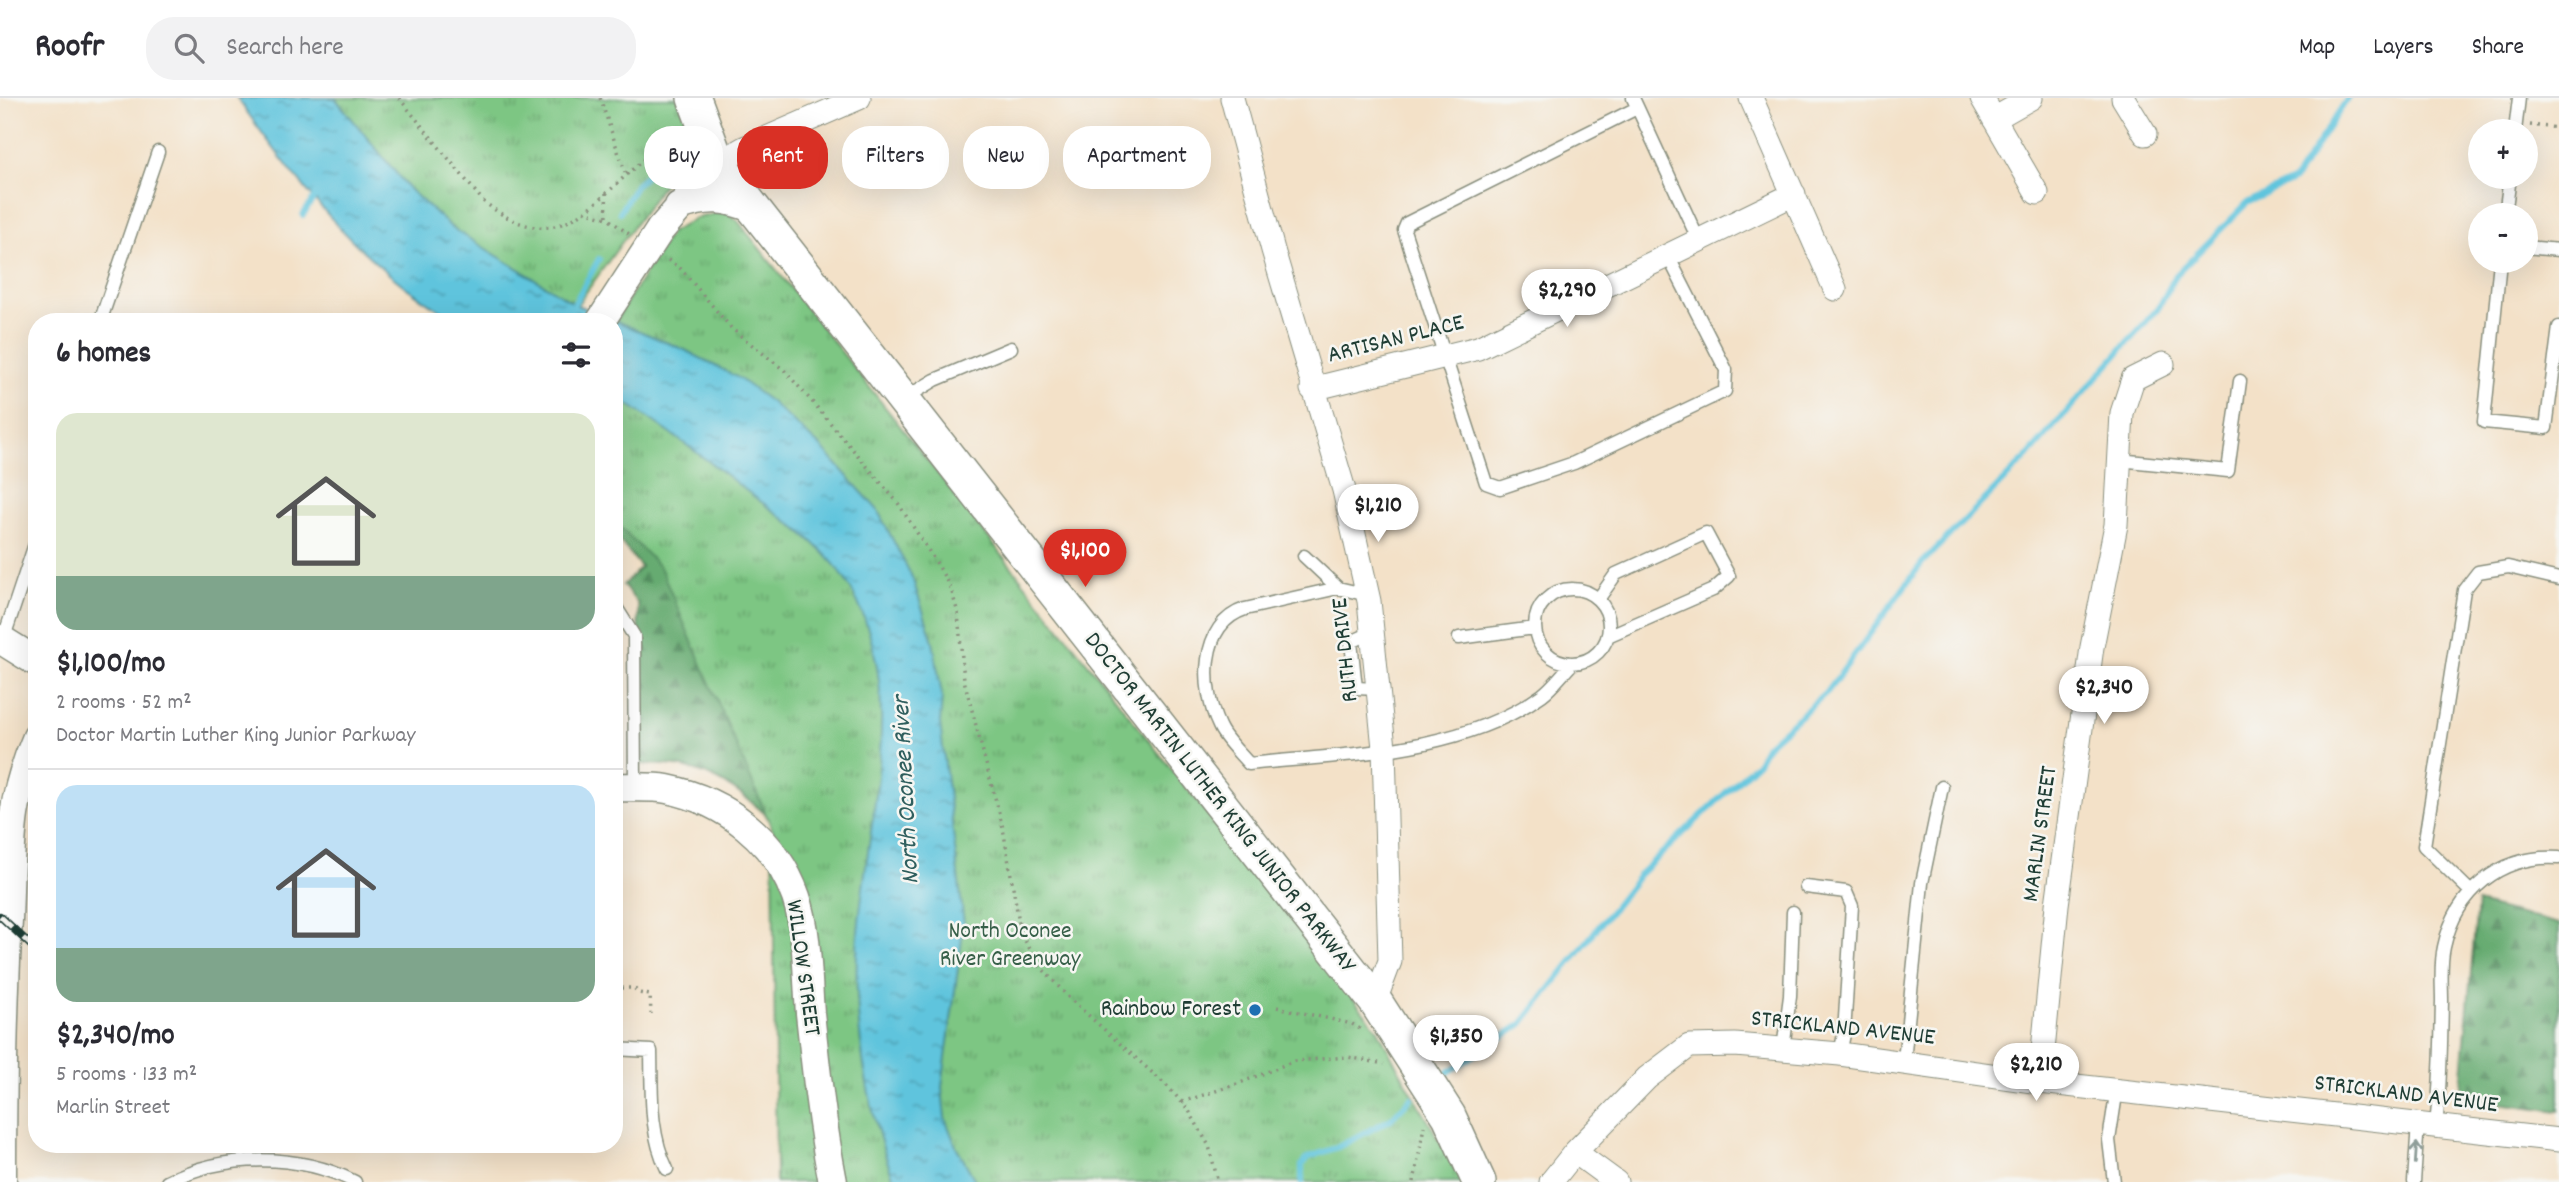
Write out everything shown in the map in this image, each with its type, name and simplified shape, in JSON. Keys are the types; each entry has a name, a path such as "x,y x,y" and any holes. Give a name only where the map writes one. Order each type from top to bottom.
{"main road":[{"name":"DOCTOR MARTIN LUTHER KING JUNIOR PARKWAY","path":"694,98 704,126"},
{"name":"DOCTOR MARTIN LUTHER KING JUNIOR PARKWAY","path":"723,169 901,400 1375,1001 1449,1116 1479,1182"}],"street":[{"path":"723,160 744,148 859,98"},
{"name":"RUTH DRIVE","path":"1233,98 1312,389 1343,490 1368,594 1384,748 1390,961 1375,1001"},
{"path":"1751,98 1835,289"},
{"path":"1982,98 2036,193"},
{"path":"1994,119 2031,98"},
{"path":"2123,98 2145,134"},
{"path":"607,313 659,243 679,206 694,189"},
{"name":"ARTISAN PLACE","path":"1312,389 1478,348 1794,194"},
{"path":"679,206 703,197 719,197 754,209"},
{"name":"MARLIN STREET","path":"2040,1082 2057,905 2092,647 2116,525 2122,413 2133,379 2164,363"},
{"path":"1,640 28,656"},
{"path":"2,1182 5,958 12,817 20,778 28,759"},
{"name":"WILLOW STREET","path":"625,787 667,789 717,804 748,826 768,846 796,897 803,939 820,1112 833,1182"},
{"name":"STRICKLAND AVENUE","path":"1551,1182 1574,1153 1647,1078 1689,1046 1840,1054 2040,1082 2118,1088 2559,1140"},
{"path":"1574,1153 1616,1182"}],"lane":[{"path":"2517,119 2519,98"},
{"path":"1668,256 1726,370 1725,391 1574,463 1500,488 1486,483 1404,230 1407,223 1635,103 1699,241"},
{"path":"103,313 133,217 158,152"},
{"path":"2538,248 2559,250"},
{"path":"2499,273 2484,422 2546,428 2559,327"},
{"path":"901,400 935,380 1011,348"},
{"path":"2119,460 2228,471 2239,382"},
{"path":"1599,598 1616,574 1706,533 1729,576 1713,590 1610,635"},
{"path":"1304,556 1338,588"},
{"path":"1,640 28,564"},
{"path":"2470,891 2424,846 2464,590 2478,572 2508,568 2559,579"},
{"path":"1368,594 1338,588 1234,612 1223,623 1212,639 1208,659 1213,710 1220,728 1249,764 1422,744 1500,720 1543,694 1572,664 1599,654 1610,635 1609,614 1599,598 1589,592 1572,588 1548,596 1534,618 1536,639 1543,651 1572,664"},
{"path":"623,618 634,636 625,787"},
{"path":"1459,638 1535,628"},
{"path":"1904,1061 1922,883 1942,787"},
{"path":"2414,1182 2427,1124 2443,949 2455,913 2470,891 2497,869 2535,856 2559,858"},
{"path":"1806,887 1846,892 1852,906 1844,1034 1840,1054"},
{"path":"1783,1049 1790,996 1793,912"},
{"path":"623,1049 652,1051 655,1134 657,1149 667,1169"},
{"path":"2114,1182 2110,1169 2109,1140 2118,1088"},
{"path":"167,1182 199,1169 268,1161 323,1167 355,1182"}],"path":[{"path":"399,98 483,201 497,212 541,229 565,224 644,163"},
{"path":"600,98 626,175"},
{"path":"2538,128 2559,128"},
{"path":"606,193 607,218"},
{"path":"584,211 607,218 632,236"},
{"path":"659,243 721,318 784,370 807,396 898,503 939,566 951,589 958,613 964,680 1003,828 1021,934 1040,966 1068,997 1182,1102 1209,1146 1218,1182"},
{"path":"623,988 634,988 639,993 650,995 651,1014"},
{"path":"1277,1007 1352,1024 1370,1039"},
{"path":"1376,1054 1379,1062"},
{"path":"1182,1102 1240,1083 1294,1060 1348,1057 1379,1062 1391,1068"},
{"path":"1414,1182 1424,1126"}],"green space":[{"path":"335,98 678,98 688,126 644,126 644,189 660,189 577,305 500,261 446,223 416,196 368,142"},
{"name":"North Oconee River Greenway","path":"725,211 737,220 1378,1030 1462,1182 776,1182 773,831 660,567 623,530 623,313 620,313 670,233 694,219"},
{"path":"623,417 793,842 759,808 720,781 684,767 641,764 638,604 623,585 641,567 623,545"},
{"path":"2477,903 2559,924 2559,1111 2460,1098"}],"water":[{"path":"237,98 335,98 409,189 452,228 577,305 596,313 446,313 395,279 365,252 309,194"},
{"name":"North Oconee River","path":"623,324 685,350 737,377 771,402 822,448 877,509 912,577 933,641 942,696 940,723 964,924 942,1087 945,1118 956,1146 976,1182 895,1182 869,1091 859,1027 857,963 858,932 880,758 881,715 878,672 868,630 851,589 841,573 815,544 678,438 623,401"}],"waterway":[{"path":"1447,1073 1522,1024 1640,874 1758,762 1767,745 1828,691 1922,563 2026,458 2159,307 2176,275 2247,203 2294,180 2348,98"},
{"path":"620,212 636,185 644,177"},
{"path":"303,215 319,190"},
{"path":"569,313 599,259"},
{"path":"1302,1182 1302,1165 1307,1158 1338,1147 1391,1119 1411,1098"}],"railway":[{"path":"0,916 28,942"}],"place":[{"name":"Rainbow Forest","path":"1255,1010"}]}
